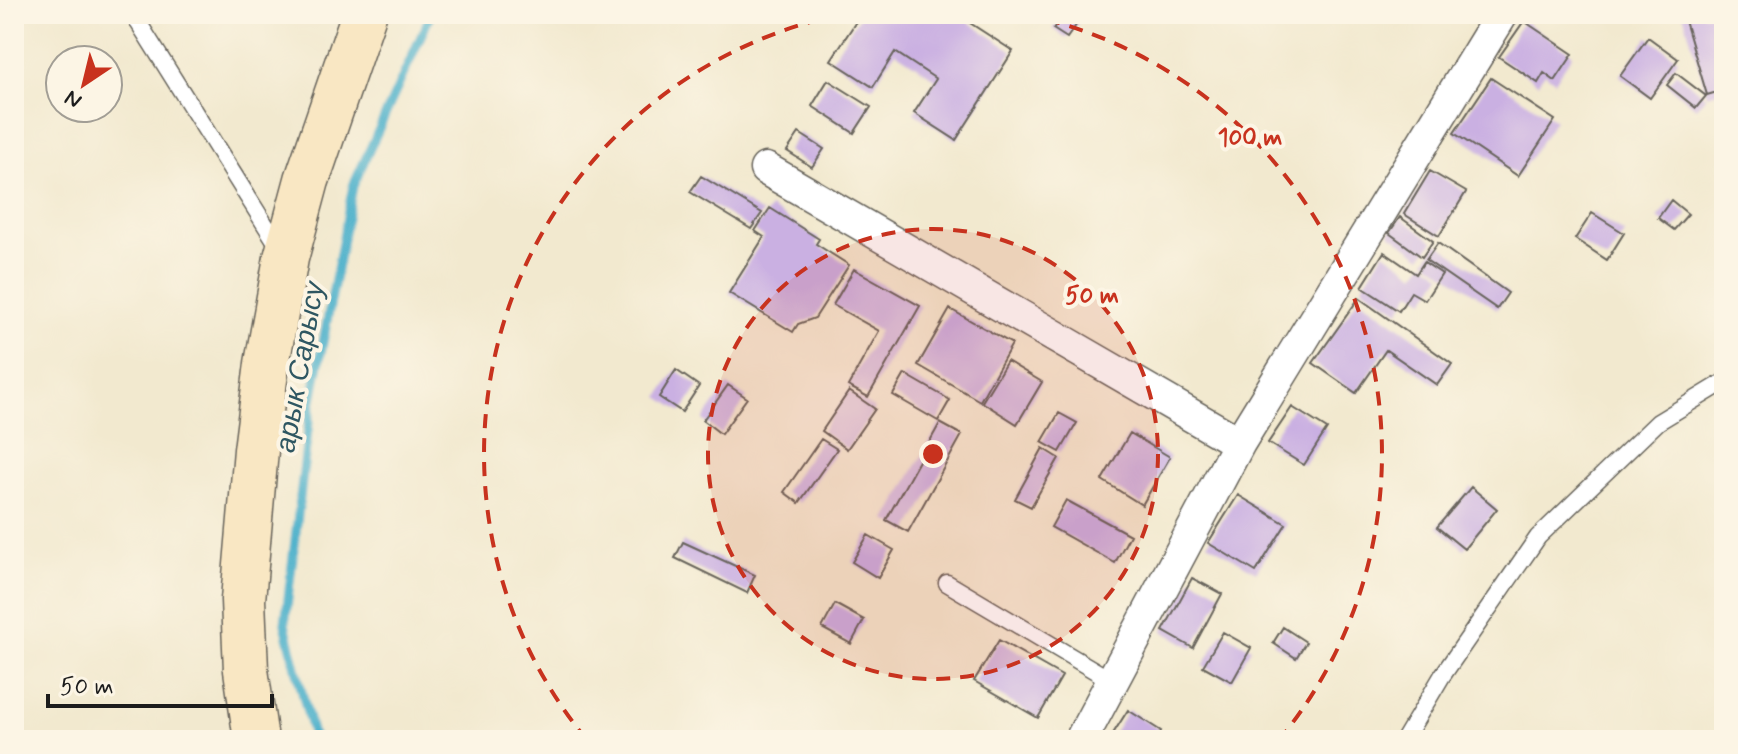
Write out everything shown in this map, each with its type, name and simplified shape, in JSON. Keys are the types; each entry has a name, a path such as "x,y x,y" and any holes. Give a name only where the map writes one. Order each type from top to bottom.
{"main road":[{"path":"256,740 246,670 243,600 267,364 286,258 307,180 364,14"}],"street":[{"path":"1081,740 1239,443 1502,14"},
{"path":"766,169 1239,443"}],"lane":[{"path":"133,14 286,258"},
{"path":"1404,740 1442,676 1538,537 1658,422 1724,382"},
{"path":"947,583 1114,682"}],"building":[{"path":"861,14 956,14 1013,51 956,140 914,113 936,79 895,52 873,87 831,60"},
{"path":"1063,14 1084,14 1067,38 1053,29"},
{"path":"1683,14 1719,14 1724,32 1724,90 1707,95"},
{"path":"1524,21 1573,54 1555,81 1544,73 1538,83 1499,57"},
{"path":"1648,37 1678,59 1650,98 1620,76"},
{"path":"1676,73 1706,96 1696,108 1667,85"},
{"path":"1491,78 1555,120 1518,176 1454,133"},
{"path":"828,80 871,107 854,133 812,106"},
{"path":"799,133 824,149 812,167 787,151"},
{"path":"1430,171 1466,192 1439,236 1404,214"},
{"path":"701,176 762,213 751,229 690,192"},
{"path":"1671,200 1688,214 1674,230 1658,218"},
{"path":"770,208 819,239 816,244 849,265 815,318 798,324 793,332 729,293 764,237 755,231"},
{"path":"1592,213 1624,233 1607,260 1575,239"},
{"path":"1400,217 1433,241 1422,257 1389,233"},
{"path":"1438,243 1508,293 1497,309 1426,260"},
{"path":"1384,252 1416,274 1424,262 1442,274 1425,300 1411,292 1399,311 1362,287"},
{"path":"854,269 920,306 868,397 848,386 879,331 833,305"},
{"path":"1359,298 1452,364 1437,385 1386,350 1356,393 1313,363"},
{"path":"950,309 1012,344 980,401 918,365"},
{"path":"1007,361 1042,382 1017,424 982,402"},
{"path":"676,370 699,386 682,412 659,397"},
{"path":"905,374 950,400 938,421 893,395"},
{"path":"728,385 747,398 721,434 703,420"},
{"path":"849,391 875,409 847,449 822,431"},
{"path":"1292,407 1327,429 1304,465 1268,443"},
{"path":"1059,413 1077,423 1060,452 1042,442"},
{"path":"940,423 962,435 908,532 886,520"},
{"path":"1130,433 1170,457 1142,505 1102,480"},
{"path":"821,439 837,449 799,503 784,492"},
{"path":"1043,448 1059,458 1031,507 1015,499"},
{"path":"1471,487 1497,509 1464,549 1437,527"},
{"path":"1238,495 1286,524 1256,572 1208,543"},
{"path":"1066,500 1130,535 1115,563 1051,527"},
{"path":"868,535 894,550 878,578 852,562"},
{"path":"683,542 755,575 747,593 675,558"},
{"path":"1192,578 1222,594 1193,648 1163,631"},
{"path":"835,604 864,620 851,644 822,628"},
{"path":"1283,627 1306,642 1296,658 1273,643"},
{"path":"1223,632 1251,648 1232,682 1203,666"},
{"path":"999,640 1062,676 1038,718 974,681"},
{"path":"1128,710 1161,731 1156,740 1109,740"}],"waterway":[{"name":"арык Сарысу","path":"314,740 285,624 311,405 353,186 431,14"}]}
